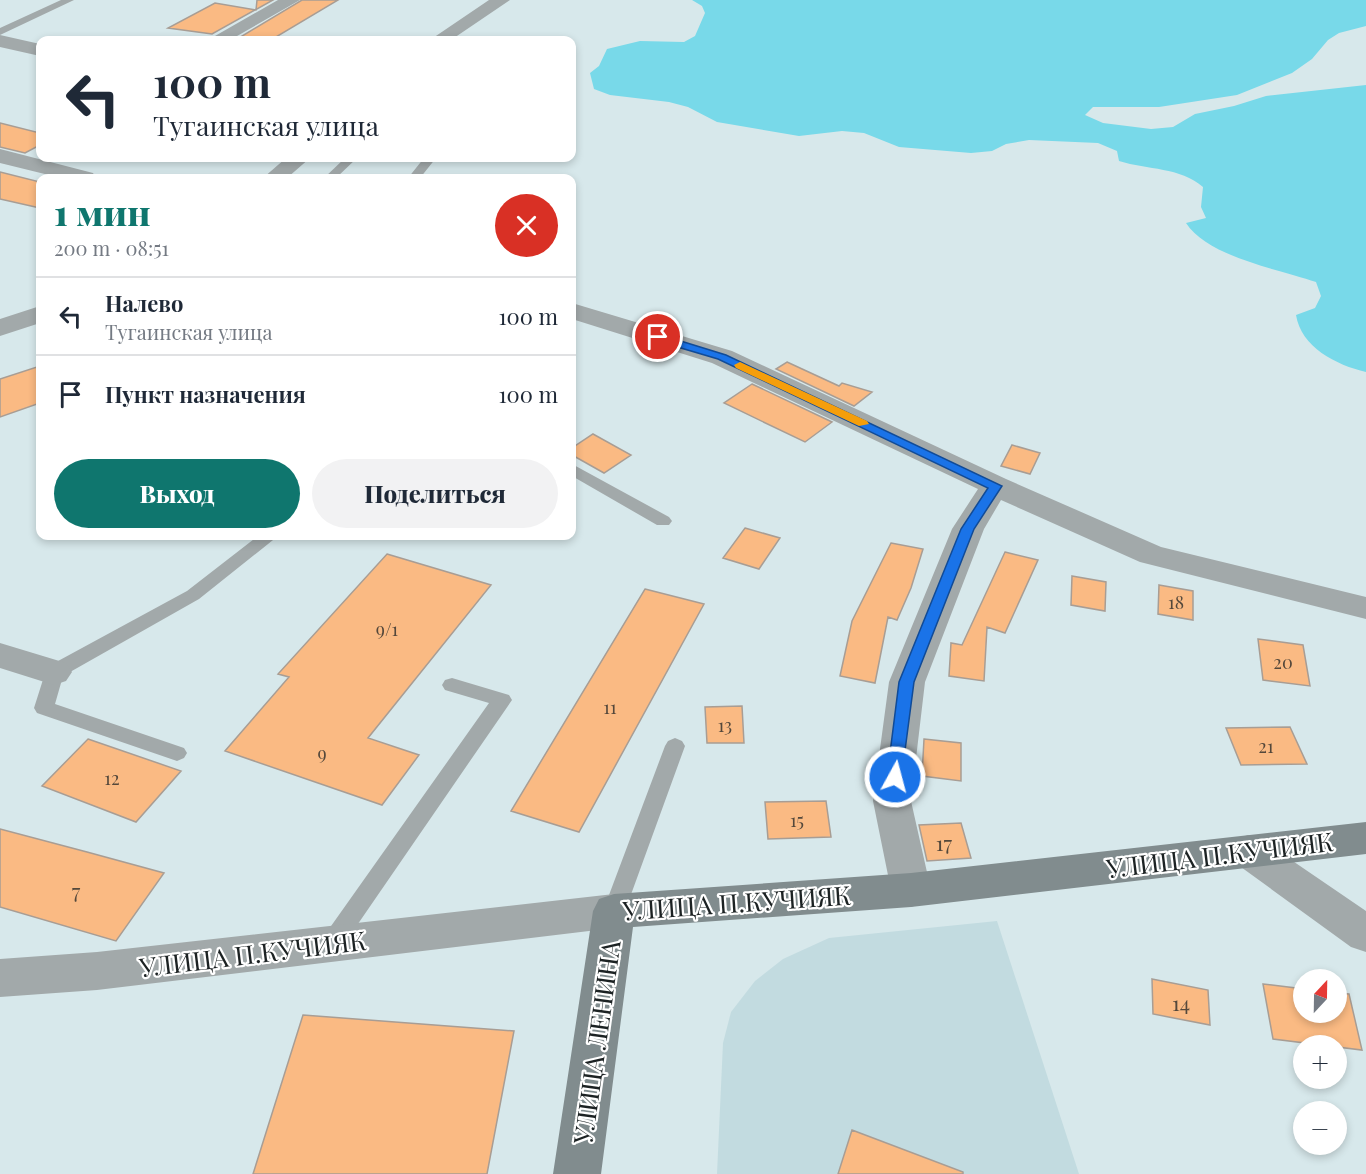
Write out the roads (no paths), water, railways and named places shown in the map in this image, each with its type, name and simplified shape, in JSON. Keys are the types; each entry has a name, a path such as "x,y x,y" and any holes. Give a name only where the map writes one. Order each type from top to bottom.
{"street":[{"path":"224,36 291,0"},
{"path":"445,36 501,0"},
{"path":"0,40 36,49"},
{"path":"0,156 70,174"},
{"path":"279,174 294,162"},
{"path":"576,312 722,357 995,486 1151,555 1366,608"},
{"path":"0,328 36,315"},
{"path":"911,890 892,801 907,682 968,529 995,486"},
{"path":"0,655 54,672"},
{"name":"УЛИЦА П.КУЧИЯК","path":"0,978 97,971 614,911 911,890 1366,838"},
{"path":"1248,851 1366,934"},
{"name":"УЛИЦА ЛЕНИНА","path":"577,1174 614,911"}],"lane":[{"path":"46,0 64,2"},
{"path":"0,33 64,2"},
{"path":"334,174 347,162"},
{"path":"417,174 427,162"},
{"path":"576,472 663,521"},
{"path":"177,753 44,708 54,672 193,596 264,540"},
{"path":"332,943 502,700 452,685"},
{"path":"614,911 675,746"}]}
